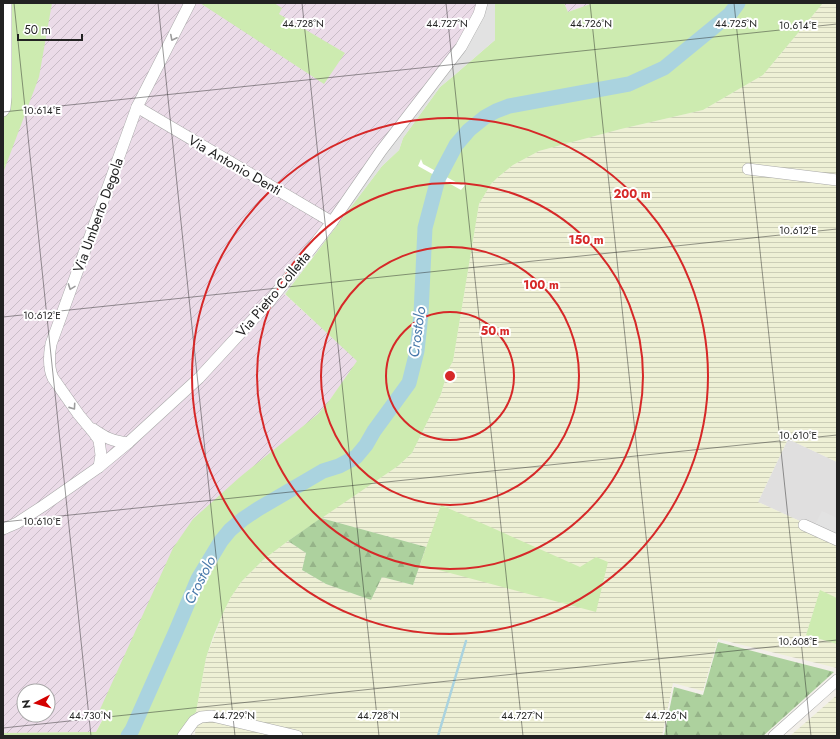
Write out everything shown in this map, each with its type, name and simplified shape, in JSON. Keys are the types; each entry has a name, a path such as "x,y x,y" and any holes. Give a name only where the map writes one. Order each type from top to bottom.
{"street":[{"path":"3,111 5,108 6,97 6,3"},
{"name":"Via Umberto Degola","path":"99,467 101,448 99,440 53,378 49,364 50,349 52,339 137,107 190,3"},
{"name":"Via Pietro Colletta","path":"3,529 36,511 99,467 128,443 199,378 269,302 332,222 381,151 461,48 479,14 482,3"},
{"name":"Via Antonio Denti","path":"137,107 332,222"},
{"path":"748,169 837,180"},
{"name":"Via Umberto Degola","path":"88,425 106,437 115,441 128,443"},
{"path":"804,525 837,540"},
{"path":"774,736 837,680"},
{"path":"183,736 194,721 200,717 212,716 297,736"}],"shaded area":[{"path":"3,3 482,3 479,14 279,289 358,361 329,401 307,456 194,537 96,732 3,733"},
{"path":"482,3 495,3 495,40 440,87 403,138 399,150 382,166 285,294 279,289 461,47"},
{"path":"564,3 593,3 568,12"},
{"path":"788,439 837,462 837,538 758,502"},
{"path":"822,511 837,518 837,540 813,529"}],"green space":[{"path":"3,3 52,3 39,77 3,173"},
{"path":"200,3 274,3 282,8 279,14 345,53 324,84"},
{"path":"495,3 564,3 568,12 593,3 823,3 763,75 703,110 621,129 539,151 513,165 491,184 479,204 453,361 448,370 441,394 412,453 398,466 288,541 263,560 242,581 231,597 213,637 206,658 196,712 180,736 3,736 3,733 96,732 103,719 97,716 173,548 193,519 240,477 318,414 357,361 285,294 382,166 399,150 403,138 440,87 495,40"},
{"path":"823,3 837,3 837,462 788,439 758,502 837,538 837,598 820,591 806,635 837,644 837,668 718,639 703,691 673,683 662,736 195,736 196,712 206,658 223,613 231,597 242,581 263,560 288,541 306,553 302,570 326,584 371,600 382,577 413,585 426,547 321,518 398,466 412,453 441,394 448,370 453,361 479,204 491,184 513,165 539,151 621,129 703,110 763,75"},
{"path":"441,505 580,567 596,557 608,562 596,612 420,565"},
{"path":"321,518 426,547 413,585 382,577 371,600 326,584 302,570 306,553 288,541"},
{"path":"820,590 837,598 837,644 806,635"},
{"path":"718,642 834,672 763,736 664,736 674,687 703,695"},
{"path":"837,695 837,736 790,736"}],"pier":[{"path":"421,159 423,164 461,185 467,183 461,190 418,166"}],"waterway":[{"name":"Crostolo","path":"128,736 132,730 198,579 221,541 230,530 258,509 323,471 339,466 356,457 409,383 417,351 421,314 425,228 438,179 456,145 469,130 485,117 509,106 629,84 664,68 730,14 738,3"},
{"path":"438,736 466,641"}]}
